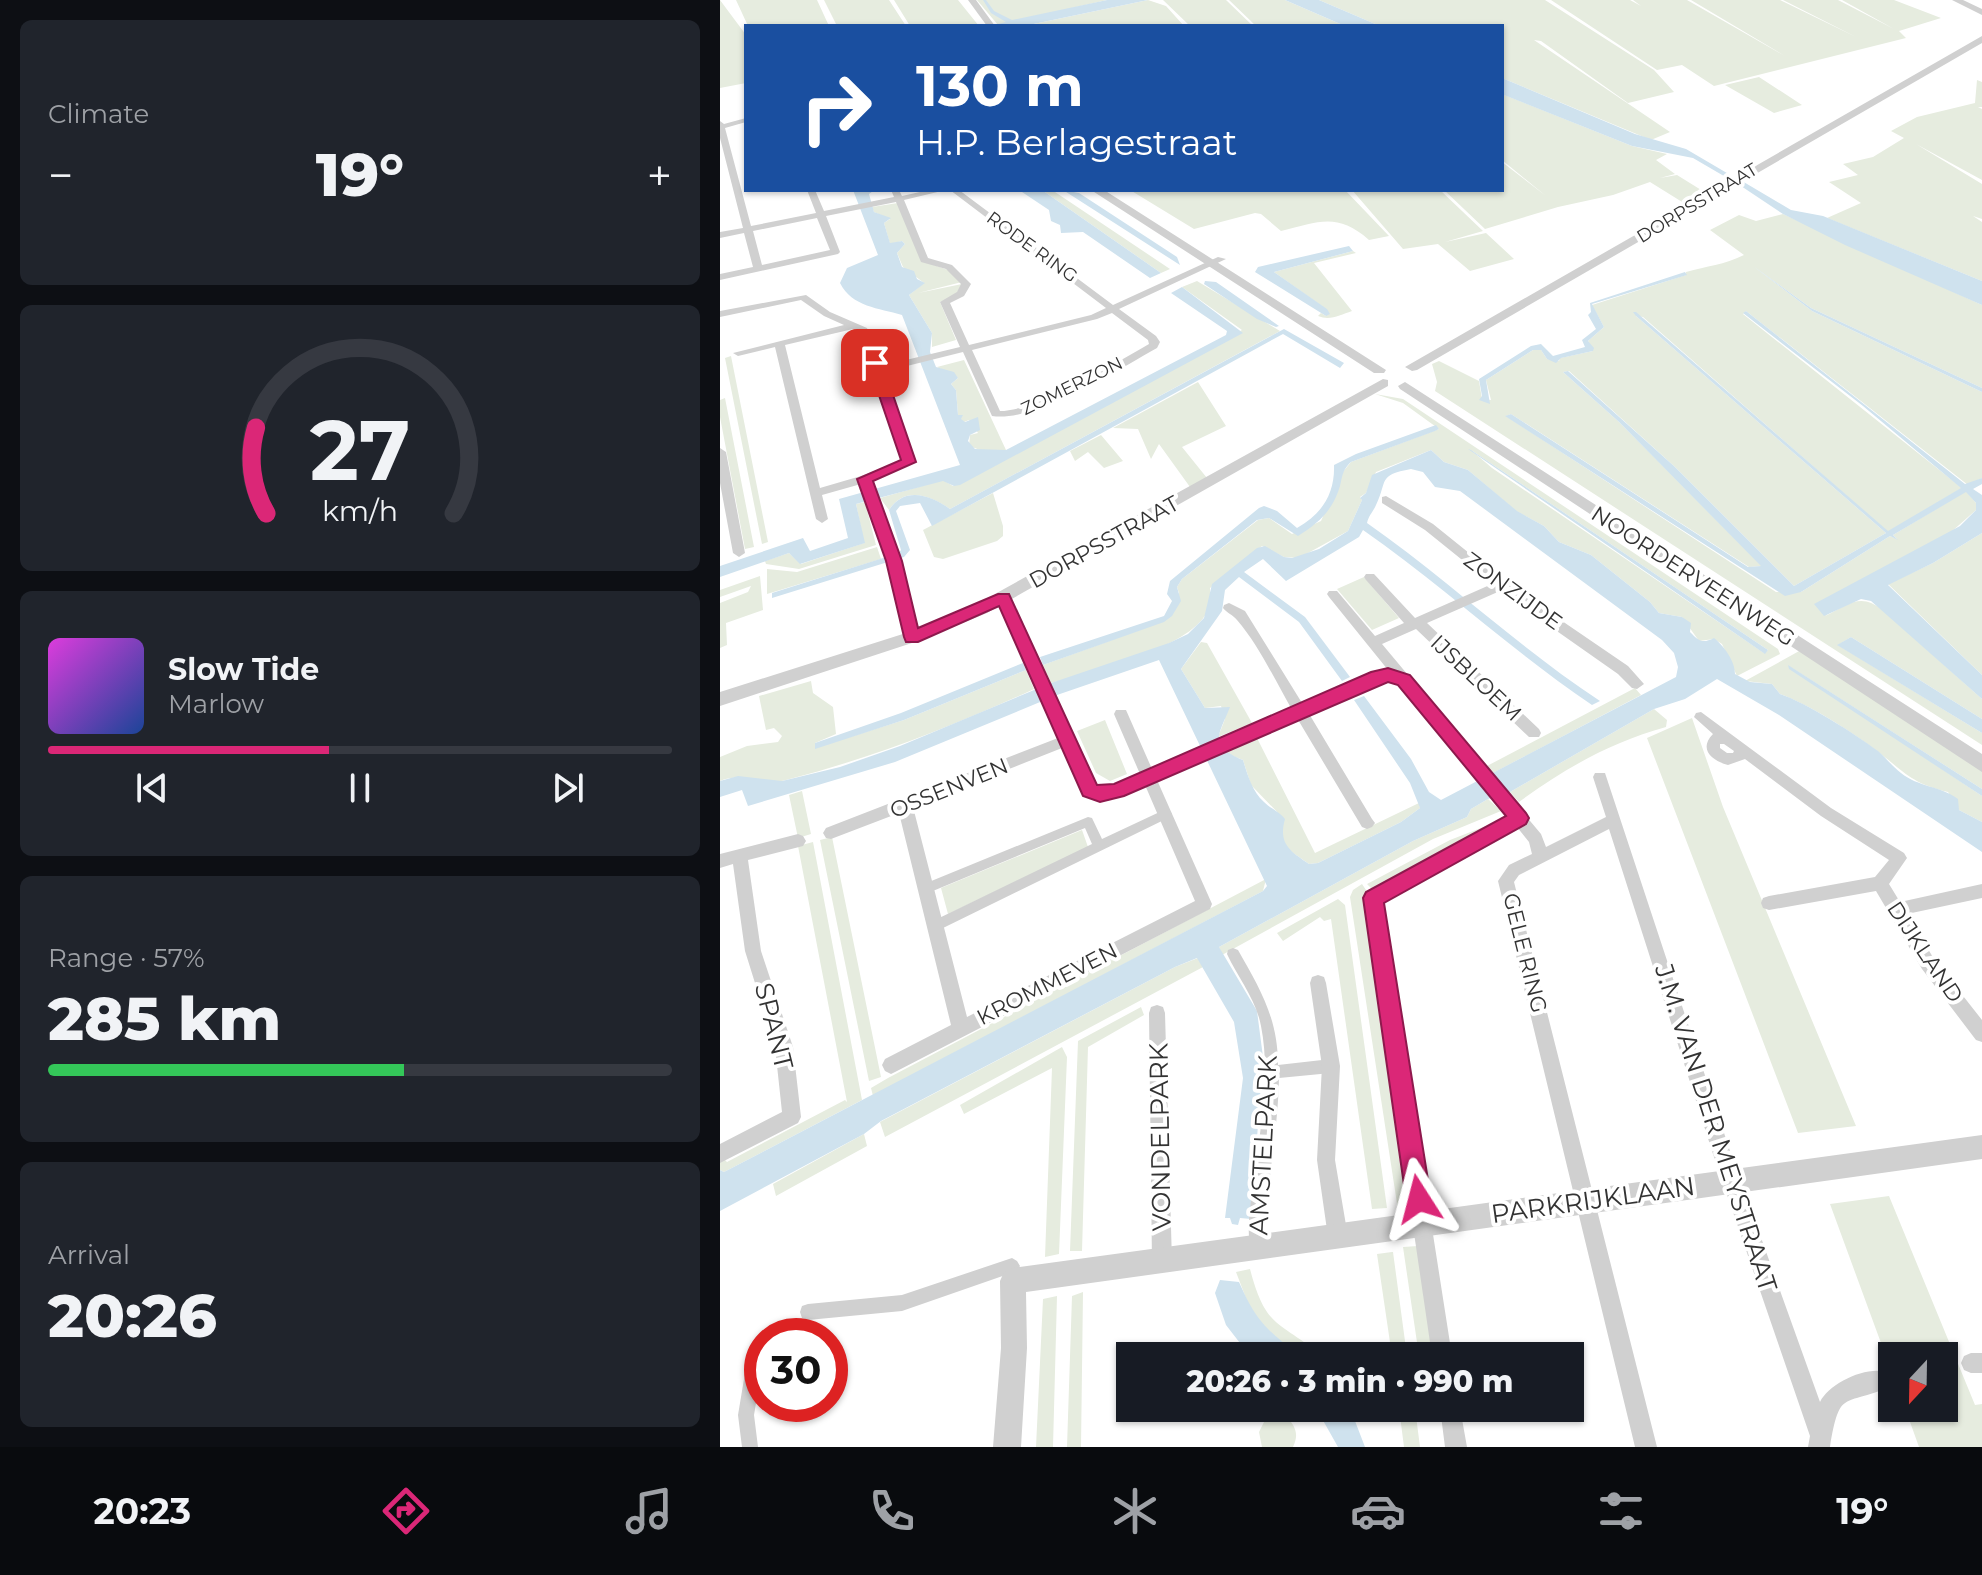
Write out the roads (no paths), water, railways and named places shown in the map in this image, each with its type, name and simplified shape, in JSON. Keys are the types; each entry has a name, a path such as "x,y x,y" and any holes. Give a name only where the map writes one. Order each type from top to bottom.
{"street":[{"path":"972,0 990,24"},
{"path":"1956,0 1982,12"},
{"name":"DORPSSTRAAT","path":"720,699 912,637 1004,598 1982,39"},
{"path":"744,120 721,125 758,269"},
{"path":"720,277 835,252 812,192"},
{"path":"720,235 875,204 897,194 920,192"},
{"name":"RODE RING","path":"957,192 1069,273 1109,308"},
{"name":"NOORDERVEENWEG","path":"1099,192 1398,373 1794,634 1982,749"},
{"name":"NOORDERVEENWEG","path":"1114,192 1214,262"},
{"path":"897,194 924,260 949,267 966,284 961,294 945,302 965,349"},
{"path":"878,370 1077,321 1214,262"},
{"path":"720,314 799,297 811,301 835,319 863,330 909,462 866,483 816,493"},
{"name":"ZOMERZON","path":"965,349 993,410 996,414 1009,415 1041,404 1153,346 1155,342 1152,338 1109,308"},
{"path":"738,353 855,325"},
{"path":"779,343 822,519"},
{"name":"NOORDERVEENWEG","path":"1398,373 1982,764"},
{"path":"720,452 739,553"},
{"path":"866,483 894,561 912,637"},
{"name":"ZONZIJDE","path":"1386,500 1429,527 1501,585 1623,670 1637,684"},
{"name":"IJSBLOEM","path":"1370,577 1534,733"},
{"path":"1373,642 1501,585"},
{"path":"1333,594 1536,839 1540,855 1614,820"},
{"path":"1004,598 1084,782 1096,793 1111,793 1377,676 1388,675 1404,680"},
{"path":"1229,608 1240,614 1367,823"},
{"path":"937,925 1166,814 1121,714"},
{"path":"1701,717 1826,812 1899,858 1880,883"},
{"name":"OSSENVEN","path":"831,833 1066,741"},
{"name":"J.M. VAN DER MEYSTRAAT","path":"1600,777 1820,1441"},
{"path":"905,806 961,1029"},
{"name":"KROMMEVEN","path":"891,1065 1204,904 1166,814"},
{"path":"1440,1342 1373,898 1519,818"},
{"path":"928,888 1088,822 1099,846"},
{"path":"720,861 798,841"},
{"name":"GELE RING","path":"1540,855 1514,870 1506,881 1646,1447"},
{"name":"SPANT","path":"721,1153 792,1117 784,1047 753,951 740,856"},
{"name":"DIJKLAND","path":"1769,903 1880,883 1928,964 1982,1034"},
{"path":"1895,910 1982,891"},
{"name":"AMSTELPARK","path":"1233,954 1263,1011 1273,1072 1256,1222 1257,1249"},
{"path":"1318,983 1331,1066 1326,1160 1338,1237"},
{"name":"VONDELPARK","path":"1157,1013 1162,1262"},
{"path":"1273,1072 1331,1066"},
{"name":"PARKRIJKLAAN","path":"1012,1274 1162,1262 1982,1147"},
{"path":"808,1312 902,1303 1012,1274 1014,1348 1007,1447"},
{"name":"J.M. VAN DER MEYSTRAAT","path":"1820,1441 1834,1394 1848,1387 1878,1381"},
{"path":"747,1422 750,1447"},
{"path":"1452,1422 1456,1447"}],"water":[{"path":"983,0 994,11 1012,20 1107,0 1148,0 1034,24 998,24 1006,22 991,13"},
{"path":"1285,0 1319,0 1375,24 1340,24"},
{"path":"1504,79 1635,134 1686,149 1732,176 1729,179 1693,158 1632,146 1504,95"},
{"path":"1742,181 1791,210 1823,216 1982,281 1982,305 1845,245 1783,214 1738,184"},
{"path":"854,192 872,192 869,194 874,212 891,218 884,223 890,243 902,241 905,244 897,253 902,267 914,271 917,279 925,283 909,295 932,333 930,352 936,367 954,372 958,378 951,384 956,390 958,415 963,415 961,419 965,422 978,417 980,430 970,435 968,441 975,449 1006,450 1226,335 1227,331 1171,293 1182,287 1243,333 960,485 943,481 856,504 865,543 800,564 789,553 720,577 720,566 803,538 810,551 848,538 839,499 960,465 902,315 859,302 840,283 847,268 878,255"},
{"path":"1022,192 1045,192 1161,273 1150,278 1083,232 1061,233 1060,225 1051,221 1049,210"},
{"path":"1066,192 1079,193 1177,257 1180,265"},
{"path":"1349,246 1353,251 1274,272 1327,309 1330,314 1326,316 1255,272 1258,267"},
{"path":"1753,266 1811,308 1982,388 1982,392 1812,311"},
{"path":"1685,272 1687,275 1592,304 1604,327 1588,341 1593,351 1561,358 1556,363 1547,359 1541,350 1533,350 1486,380 1490,404 1479,400 1482,396 1479,379 1531,346 1541,344 1553,356 1585,347 1582,340 1596,329 1588,315 1591,312 1590,303"},
{"path":"1205,281 1216,282 1279,326 1257,319 1204,284"},
{"path":"1746,311 1965,484 1982,478 1982,484 1973,489 1982,495 1982,533 1933,563 1888,585 1982,675 1982,699 1871,601 1861,599 1824,616 1814,604 1960,526 1976,510 1976,503 1966,492 1893,535 1898,540 1890,536 1801,592 1785,596 1505,416 1511,414 1748,567 1761,566 1619,422 1563,372 1568,371 1675,467 1794,586 1886,533 1633,312 1636,312 1888,531 1961,488 1863,406 1743,313"},
{"path":"1284,329 1344,363 1340,368 1283,334 932,526 920,503 900,506 896,511 910,550 904,557 772,598 772,593 899,553 901,550 889,510 903,497 927,497 950,509"},
{"path":"1436,425 1439,429 1435,431 1351,462 1327,512 1298,536 1269,518 1257,520 1182,579 1177,587 1181,601 1172,616 1164,622 1043,665 1040,657 1164,616 1172,601 1167,594 1170,581 1259,508 1264,506 1277,511 1297,528 1320,510 1325,502 1332,485 1334,465"},
{"path":"1468,449 1471,450 1768,650 1765,654"},
{"path":"1431,450 1444,462 1468,470 1517,511 1544,526 1559,542 1591,555 1650,602 1659,613 1682,617 1691,623 1690,632 1701,641 1714,638 1728,654 1735,674 1750,682 1772,684 1780,694 1817,712 1868,744 1908,778 1958,799 1959,810 1982,822 1982,852 1779,715 1717,679 1685,699 1654,709 1510,792 1488,799 1471,809 1467,817 1413,841 1219,947 1257,1011 1263,1057 1251,1219 1240,1218 1238,1225 1225,1218 1243,1078 1234,1022 1197,958 881,1121 864,1134 720,1211 720,1170 724,1172 1263,891 1267,886 1159,660 1057,695 895,762 748,806 742,790 720,797 720,781 738,776 782,781 840,767 900,746 1051,683 1169,643 1188,634 1204,618 1212,584 1257,548 1265,546 1292,558 1319,549 1348,531 1372,475","holes":["1411,469 1423,472 1435,487 1460,491 1662,640 1674,653 1678,667 1676,677 1441,800 1429,792 1411,759 1364,696 1354,700 1410,783 1420,808 1401,822 1318,863 1309,864 1287,846 1283,835 1285,819 1256,793 1243,760 1220,745 1220,733 1230,707 1205,708 1181,669 1222,611 1225,590 1239,577 1299,622 1342,681 1350,677 1305,617 1244,572 1263,559 1286,581 1359,537 1363,530 1562,684 1592,705 1600,701 1367,523 1388,477"]},
{"path":"1851,637 1982,719 1982,733 1837,645"},
{"path":"1023,663 1026,670 904,720 815,749 815,743 901,713"},
{"path":"1788,665 1982,789 1982,796 1789,669"},
{"path":"1220,1280 1239,1282 1263,1324 1283,1342 1239,1342 1226,1325 1215,1293"},
{"path":"1324,1422 1355,1422 1365,1447 1338,1447"}]}
